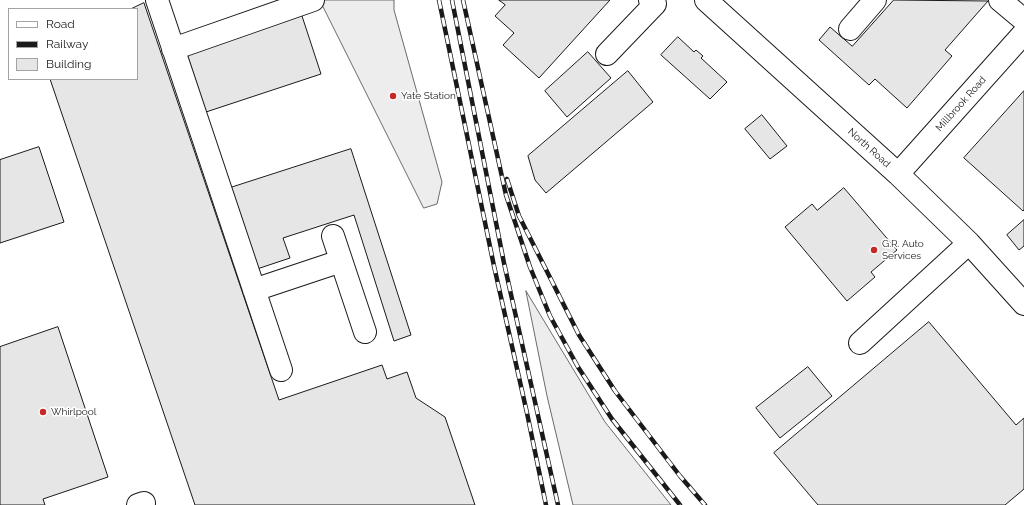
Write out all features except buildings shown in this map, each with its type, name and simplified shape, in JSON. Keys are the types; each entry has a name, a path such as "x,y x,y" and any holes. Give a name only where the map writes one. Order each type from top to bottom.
{"street":[{"path":"156,0 281,370"},
{"path":"173,49 313,0"},
{"path":"607,54 655,4 650,0"},
{"name":"North Road","path":"706,0 898,174 1020,291"},
{"path":"850,29 875,0"},
{"path":"1000,0 1024,20"},
{"name":"Millbrook Road","path":"898,174 1024,33"},
{"path":"333,236 365,332"},
{"path":"860,343 969,243"},
{"path":"254,290 341,261"}],"shaded area":[{"name":"Yate Station","path":"320,0 394,0 394,10 442,182 437,204 424,208"},
{"path":"526,291 605,422 671,505 573,505 547,396"}],"railway":[{"path":"439,0 494,266 546,505"},
{"path":"452,0 504,263 558,505"},
{"path":"463,0 506,195 530,267 550,316 578,367 612,419 680,505"},
{"path":"507,179 519,216 579,335 615,391 680,476 705,505"}],"place":[{"name":"Yate Station","path":"393,96"},
{"name":"G.R. Auto Services","path":"874,250"},
{"name":"Whirlpool","path":"43,412"}]}
